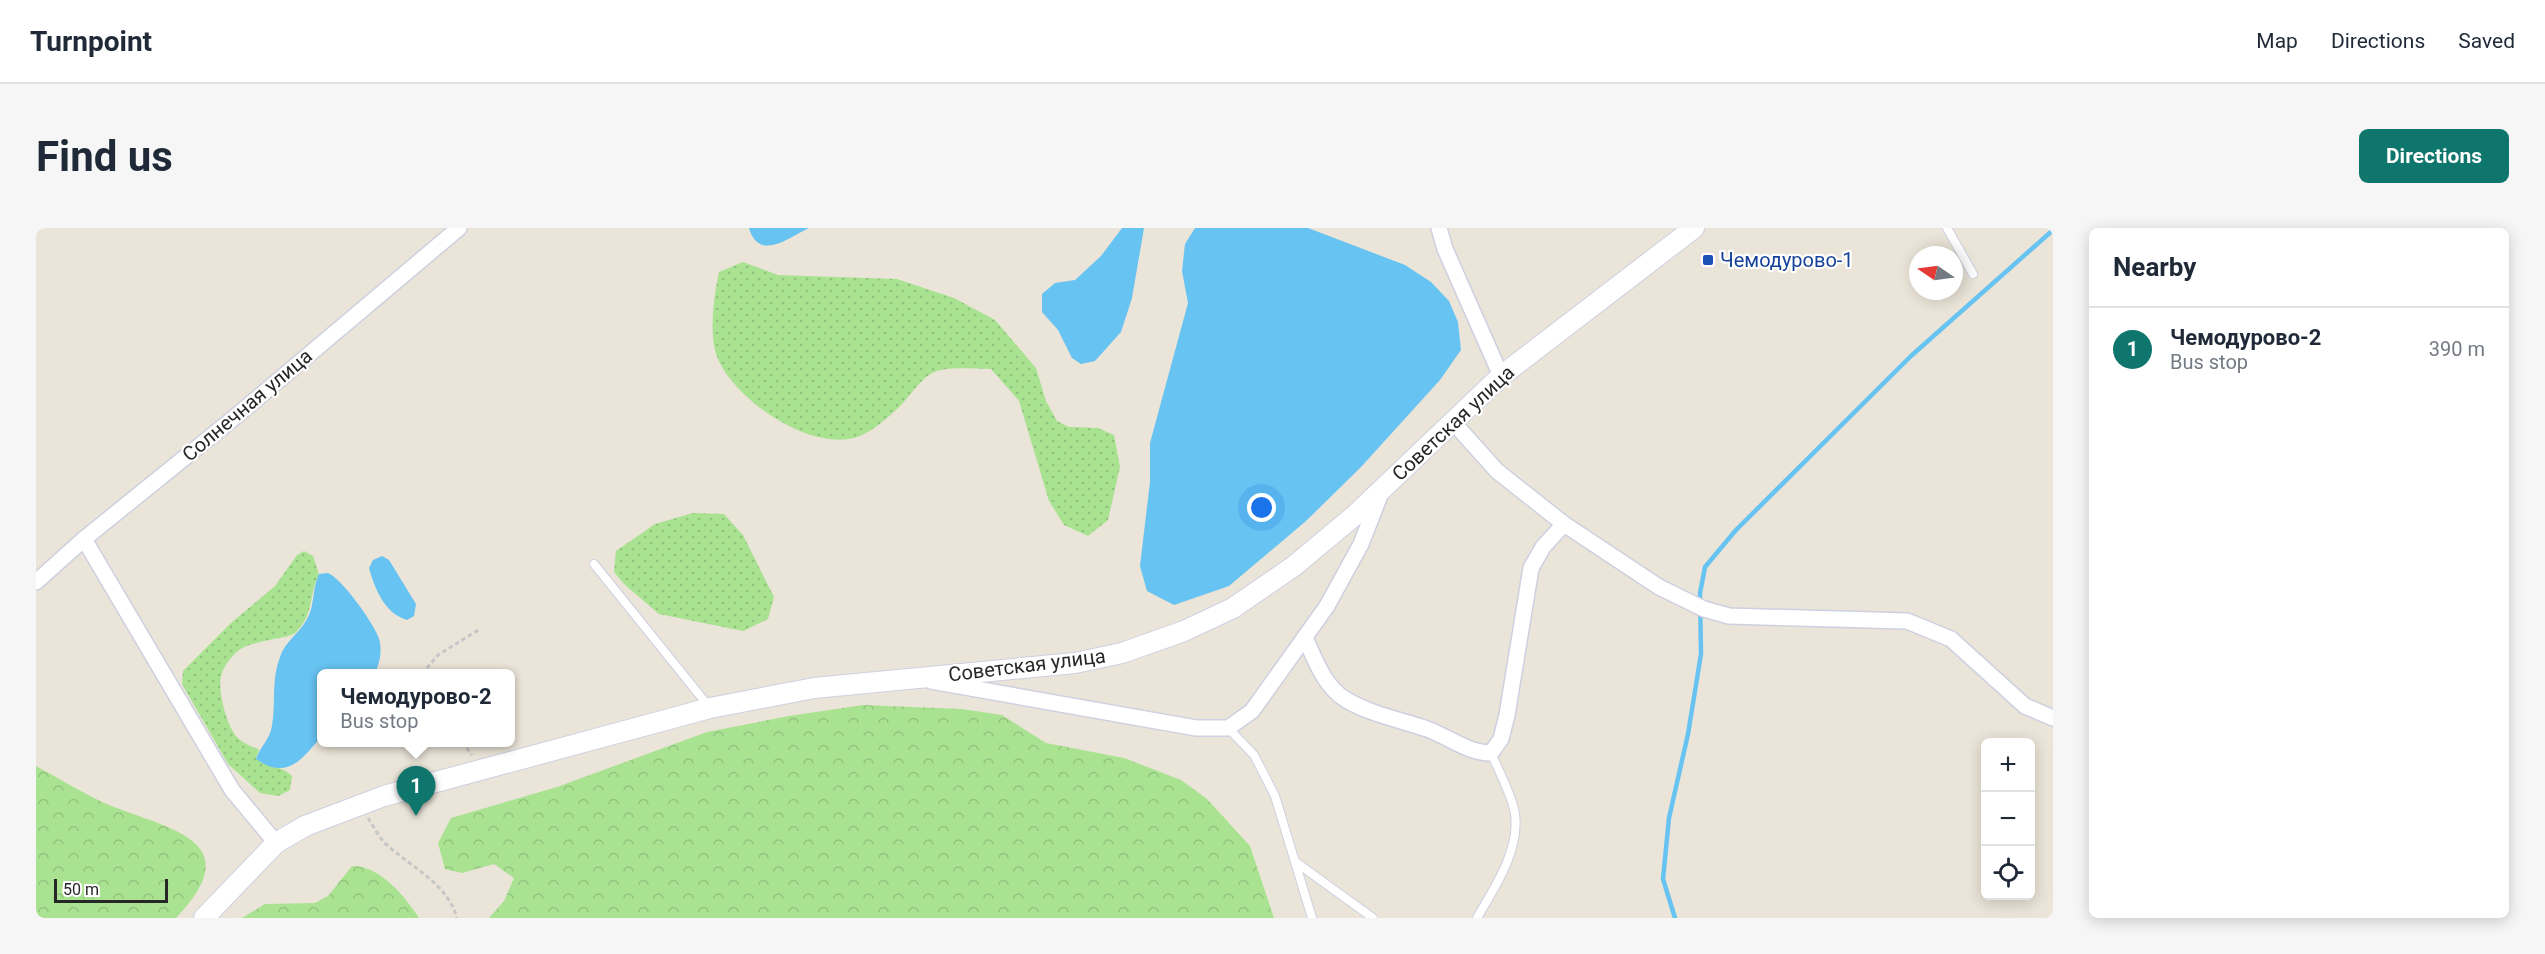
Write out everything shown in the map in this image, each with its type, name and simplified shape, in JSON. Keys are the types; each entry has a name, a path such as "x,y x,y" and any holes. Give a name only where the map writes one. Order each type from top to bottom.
{"street":[{"name":"Солнечная улица","path":"36,582 84,539 235,417 459,228"},
{"path":"1439,228 1445,249 1501,376"},
{"name":"Советская улица","path":"204,918 276,843 305,826 384,796 711,708 814,688 1075,663 1122,653 1184,631 1233,608 1294,566 1354,516 1501,376 1694,228"},
{"path":"1453,422 1497,471 1564,524 1659,587 1697,606 1729,616 1906,621 1951,639 2025,706 2053,718"},
{"path":"912,678 1196,728 1228,728 1252,711 1327,606 1361,544 1383,488"},
{"path":"1305,638 1325,679 1344,699 1429,730 1477,753 1491,753 1502,739 1507,716 1531,568 1543,548 1564,524"},
{"path":"84,539 232,790 276,843"}],"lane":[{"path":"1947,228 1972,274"},
{"path":"594,564 711,708"},
{"path":"1228,728 1254,755 1275,796 1312,918"},
{"path":"1477,918 1496,885 1513,846 1515,814 1491,753"},
{"path":"1296,862 1373,918"}],"path":[{"path":"426,669 438,655 480,629"},
{"path":"360,806 385,844 432,881 454,906 457,918"}],"green space":[{"path":"743,262 778,275 897,279 954,298 995,320 1036,368 1046,401 1057,421 1069,427 1098,428 1114,435 1120,467 1108,520 1088,536 1064,525 1049,501 1019,401 991,369 953,369 934,372 922,380 889,416 875,428 860,436 841,440 819,437 797,430 776,419 738,388 725,371 714,345 713,313 719,272"},
{"path":"693,513 724,514 743,535 774,597 768,619 743,631 659,614 625,585 614,572 616,551 655,524"},
{"path":"304,551 313,556 319,574 306,619 291,635 251,644 238,651 222,673 220,688 230,726 239,739 259,749 256,759 284,770 292,776 290,790 278,796 260,793 228,764 182,684 183,671 231,623 275,586 297,555"},
{"path":"863,705 962,709 1002,715 1046,743 1124,758 1181,780 1207,799 1250,846 1274,918 489,918 504,901 514,878 494,864 462,873 445,869 438,843 451,818 557,787 707,732"},
{"path":"36,766 100,801 176,831 193,841 203,854 205,871 197,892 176,918 36,918"},
{"path":"352,866 362,867 381,876 399,892 419,918 242,918 265,904 315,903 328,896"}],"water":[{"path":"749,228 809,228 767,246 760,244 754,238"},
{"path":"1122,228 1144,228 1132,298 1121,332 1095,361 1081,364 1072,358 1058,330 1042,312 1042,294 1055,283 1075,280 1101,256"},
{"path":"1195,228 1308,228 1405,265 1431,282 1449,301 1458,322 1461,350 1440,380 1361,467 1306,521 1229,586 1174,605 1147,591 1140,566 1150,482 1150,443 1188,303 1182,271 1185,244"},
{"path":"382,556 389,560 416,604 414,616 407,620 399,617 386,606 374,584 369,568 373,560"},
{"path":"328,573 341,583 375,629 380,645 378,665 376,669 317,669 317,742 293,764 285,768 277,768 256,759 272,726 277,666 282,651 310,614 319,574"}],"waterway":[{"path":"1675,918 1663,879 1669,818 1688,734 1701,654 1700,593 1705,567 1736,530 1911,356 2053,230"}],"place":[{"name":"Чемодурово-1","path":"1708,260"},
{"name":"Чемодурово-2","path":"416,816"}]}
